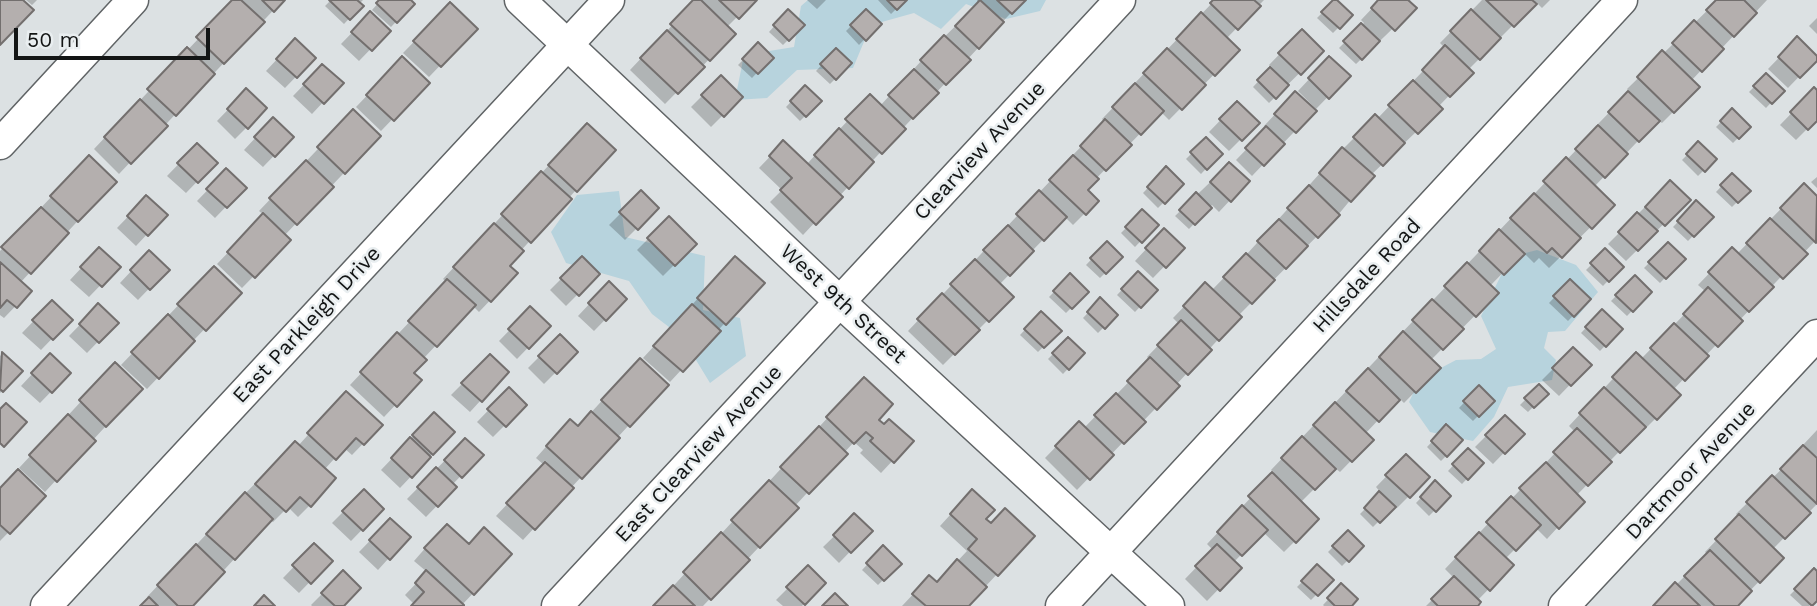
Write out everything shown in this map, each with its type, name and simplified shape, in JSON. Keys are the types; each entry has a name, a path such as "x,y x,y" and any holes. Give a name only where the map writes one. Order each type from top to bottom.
{"street":[{"path":"0,144 133,0"},
{"name":"West 9th Street","path":"520,0 840,302 1169,606"},
{"name":"East Parkleigh Drive","path":"46,606 609,0"},
{"name":"Clearview Avenue","path":"840,302 1120,0"},
{"name":"Hillsdale Road","path":"1061,606 1622,0"},
{"name":"East Clearview Avenue","path":"557,606 840,302"},
{"name":"Dartmoor Avenue","path":"1564,606 1817,335"}],"shaded area":[{"path":"808,0 1046,0 1040,11 1006,19 966,4 941,29 914,13 871,25 853,68 797,70 767,98 735,100 744,55 794,47 801,6"},
{"path":"619,191 625,237 705,256 703,310 740,318 746,356 710,383 682,337 652,314 629,281 566,263 551,232 577,195"},
{"path":"1537,250 1576,265 1598,292 1565,331 1548,332 1544,348 1556,360 1552,380 1508,387 1494,417 1473,441 1430,432 1409,402 1420,379 1456,360 1481,359 1496,349 1481,316 1510,257"}],"building":[{"path":"0,0 23,0 34,10 0,45"},
{"path":"232,0 241,0 265,22 224,64 196,37"},
{"path":"262,0 285,0 274,12"},
{"path":"329,0 357,0 364,6 350,20"},
{"path":"379,0 411,0 415,4 397,23 376,3"},
{"path":"693,0 701,0 736,34 710,61 670,24"},
{"path":"719,0 757,0 739,19"},
{"path":"887,0 907,0 897,10"},
{"path":"980,0 1004,22 979,49 955,26"},
{"path":"997,0 1026,0 1012,14"},
{"path":"1213,0 1254,0 1261,6 1238,30 1210,3"},
{"path":"1333,0 1337,0 1353,15 1340,29 1321,12"},
{"path":"1378,0 1408,0 1417,8 1395,31 1371,8"},
{"path":"1486,0 1532,0 1537,4 1514,27"},
{"path":"1716,0 1744,0 1757,13 1734,37 1706,10"},
{"path":"450,2 478,29 441,67 413,41"},
{"path":"788,9 805,25 789,41 773,25"},
{"path":"866,9 882,24 866,41 850,25"},
{"path":"1471,9 1501,38 1480,60 1450,31"},
{"path":"370,11 391,31 372,51 351,32"},
{"path":"1201,12 1240,50 1215,76 1176,39"},
{"path":"1694,20 1724,49 1702,72 1672,43"},
{"path":"1361,23 1380,41 1362,60 1343,41"},
{"path":"1302,29 1324,51 1301,75 1278,53"},
{"path":"667,30 705,67 678,94 640,58"},
{"path":"944,35 971,60 946,85 920,60"},
{"path":"1797,36 1817,56 1817,61 1800,78 1778,57"},
{"path":"295,38 316,58 297,78 276,59"},
{"path":"758,42 774,58 758,74 742,59"},
{"path":"1445,45 1474,73 1450,97 1422,70"},
{"path":"187,47 215,74 176,116 147,89"},
{"path":"836,48 852,63 836,80 820,64"},
{"path":"1167,48 1206,85 1182,110 1143,73"},
{"path":"1662,50 1700,87 1674,113 1637,77"},
{"path":"402,56 430,83 394,121 366,95"},
{"path":"1329,56 1351,76 1329,99 1308,78"},
{"path":"322,64 344,83 324,104 303,84"},
{"path":"1270,67 1289,85 1276,99 1257,80"},
{"path":"914,69 939,93 913,119 888,95"},
{"path":"1766,73 1785,91 1772,104 1753,86"},
{"path":"721,75 743,97 724,117 701,95"},
{"path":"1413,80 1443,109 1418,134 1388,105"},
{"path":"1135,83 1164,111 1141,135 1112,107"},
{"path":"805,85 822,101 806,117 790,101"},
{"path":"1814,87 1817,90 1817,121 1808,130 1790,112"},
{"path":"246,88 267,108 248,129 227,109"},
{"path":"1295,91 1317,111 1296,133 1274,114"},
{"path":"1628,91 1660,121 1639,142 1608,112"},
{"path":"870,94 906,129 882,154 845,119"},
{"path":"140,99 168,126 131,164 104,137"},
{"path":"1237,101 1260,123 1242,141 1219,119"},
{"path":"1732,108 1751,127 1739,139 1720,121"},
{"path":"353,109 381,136 345,174 317,147"},
{"path":"1375,114 1405,143 1383,166 1353,137"},
{"path":"273,117 294,137 275,157 254,137"},
{"path":"1105,119 1132,145 1106,171 1080,146"},
{"path":"587,123 616,150 577,192 548,165"},
{"path":"1598,125 1628,154 1605,178 1575,149"},
{"path":"1266,126 1285,144 1264,166 1245,148"},
{"path":"839,128 874,162 849,189 814,155"},
{"path":"1206,137 1223,154 1207,170 1190,152"},
{"path":"783,140 843,197 816,225 780,190 792,178 769,156"},
{"path":"1698,141 1717,159 1705,172 1686,154"},
{"path":"197,143 218,163 198,183 177,163"},
{"path":"1342,147 1375,176 1351,202 1319,173"},
{"path":"89,155 117,182 78,222 50,196"},
{"path":"1073,155 1099,179 1088,190 1099,201 1086,215 1049,180"},
{"path":"1566,157 1615,205 1592,229 1543,181"},
{"path":"306,160 334,187 297,225 269,198"},
{"path":"1229,162 1250,181 1231,202 1210,182"},
{"path":"1166,166 1184,184 1165,204 1147,187"},
{"path":"226,168 247,188 227,208 206,189"},
{"path":"541,171 572,199 531,243 501,214"},
{"path":"1732,173 1751,191 1738,203 1720,185"},
{"path":"1670,180 1691,200 1665,226 1645,207"},
{"path":"1804,183 1817,196 1816,243 1780,208"},
{"path":"1309,185 1340,215 1318,238 1287,208"},
{"path":"641,190 659,208 638,230 619,212"},
{"path":"1039,190 1067,217 1044,241 1016,214"},
{"path":"1196,192 1212,208 1195,225 1179,210"},
{"path":"1534,193 1581,238 1562,258 1552,248 1547,253 1510,218"},
{"path":"146,195 168,215 148,236 127,216"},
{"path":"1696,200 1714,217 1694,237 1677,221"},
{"path":"41,207 69,233 31,274 1,247"},
{"path":"1142,209 1159,225 1142,243 1125,227"},
{"path":"1637,212 1658,231 1638,251 1618,232"},
{"path":"263,213 291,240 255,278 227,252"},
{"path":"669,216 697,244 675,266 647,238"},
{"path":"1770,218 1808,254 1783,279 1746,243"},
{"path":"1279,219 1308,246 1286,269 1257,241"},
{"path":"494,223 524,251 510,266 518,273 491,302 453,267"},
{"path":"1008,225 1034,251 1010,276 983,250"},
{"path":"1164,228 1185,248 1166,268 1145,248"},
{"path":"1499,229 1525,254 1504,275 1479,251"},
{"path":"1107,241 1123,257 1106,274 1090,258"},
{"path":"1668,242 1686,259 1666,279 1648,262"},
{"path":"99,247 121,267 102,287 80,267"},
{"path":"1732,247 1774,287 1749,312 1708,272"},
{"path":"1605,248 1624,267 1609,282 1590,263"},
{"path":"149,250 170,270 150,290 130,270"},
{"path":"1246,253 1275,280 1252,304 1223,277"},
{"path":"582,256 600,274 579,296 560,278"},
{"path":"735,256 765,283 726,325 697,298"},
{"path":"975,259 1014,297 989,322 950,284"},
{"path":"0,262 32,291 17,308 7,300 0,308"},
{"path":"1467,262 1499,293 1476,317 1444,286"},
{"path":"214,266 242,293 206,331 177,304"},
{"path":"1138,271 1158,290 1141,308 1121,289"},
{"path":"1070,273 1089,292 1072,309 1053,291"},
{"path":"1635,275 1652,292 1633,312 1615,295"},
{"path":"447,279 476,305 437,347 408,321"},
{"path":"1570,279 1591,299 1574,317 1553,296"},
{"path":"609,281 627,299 606,321 588,303"},
{"path":"1205,282 1242,317 1219,341 1183,306"},
{"path":"1708,287 1743,321 1718,347 1683,314"},
{"path":"942,293 980,330 955,355 917,319"},
{"path":"1100,297 1118,315 1105,329 1087,312"},
{"path":"1432,299 1464,329 1443,350 1412,320"},
{"path":"52,300 73,320 53,340 32,320"},
{"path":"98,303 119,323 99,343 79,324"},
{"path":"692,304 721,331 683,372 653,346"},
{"path":"530,306 551,326 529,349 508,329"},
{"path":"1602,309 1623,329 1606,347 1585,327"},
{"path":"1041,311 1062,331 1044,348 1024,329"},
{"path":"168,314 195,341 159,379 131,352"},
{"path":"1181,320 1212,350 1188,375 1157,345"},
{"path":"1674,323 1709,356 1685,381 1650,348"},
{"path":"1403,331 1441,368 1416,393 1379,357"},
{"path":"397,332 427,360 414,373 422,380 397,407 360,372"},
{"path":"560,334 578,352 557,374 538,356"},
{"path":"1068,337 1085,353 1069,370 1052,353"},
{"path":"1573,347 1592,365 1571,386 1552,368"},
{"path":"2,352 23,371 3,392 0,389"},
{"path":"1636,352 1681,395 1657,420 1612,377"},
{"path":"50,353 71,373 52,393 31,373"},
{"path":"490,354 509,372 482,402 461,383"},
{"path":"1150,357 1180,386 1157,410 1127,381"},
{"path":"640,358 669,385 630,427 601,400"},
{"path":"115,362 143,389 106,427 79,400"},
{"path":"1368,368 1400,400 1379,422 1346,391"},
{"path":"864,377 893,404 879,420 884,424 889,419 914,441 894,463 870,441 873,438 866,432 854,444 826,417"},
{"path":"1539,384 1549,394 1534,408 1524,398"},
{"path":"1479,385 1495,401 1479,417 1463,401"},
{"path":"509,387 527,405 506,427 487,409"},
{"path":"1604,387 1646,427 1620,453 1579,413"},
{"path":"346,391 383,425 364,445 356,438 336,460 307,433"},
{"path":"1116,393 1146,422 1124,444 1094,415"},
{"path":"1335,402 1374,440 1352,462 1313,425"},
{"path":"6,403 27,422 4,447 0,443 0,409"},
{"path":"591,411 620,438 582,479 546,446 570,419 578,426"},
{"path":"434,412 455,432 433,455 412,435"},
{"path":"68,414 96,441 57,482 29,455"},
{"path":"1505,415 1525,434 1505,454 1485,435"},
{"path":"1079,421 1114,455 1090,480 1055,446"},
{"path":"1446,424 1463,440 1447,457 1431,441"},
{"path":"819,426 848,454 809,494 780,467"},
{"path":"1577,428 1612,462 1588,486 1553,452"},
{"path":"1302,436 1336,469 1315,490 1281,458"},
{"path":"410,437 431,457 412,478 391,458"},
{"path":"465,438 484,455 462,478 444,460"},
{"path":"295,441 336,478 311,507 300,497 286,512 255,484"},
{"path":"1803,445 1817,458 1817,504 1780,469"},
{"path":"1468,448 1484,463 1468,480 1452,464"},
{"path":"1406,454 1430,477 1410,498 1385,475"},
{"path":"545,462 574,488 535,530 506,503"},
{"path":"1546,462 1585,502 1559,529 1519,488"},
{"path":"436,467 457,487 438,507 417,487"},
{"path":"18,469 46,496 10,534 0,525 0,488"},
{"path":"1272,472 1319,519 1296,543 1248,496"},
{"path":"1772,475 1811,513 1785,539 1746,502"},
{"path":"769,480 799,508 760,548 731,520"},
{"path":"1435,480 1451,496 1436,512 1420,497"},
{"path":"364,489 384,509 363,531 342,511"},
{"path":"972,489 995,510 986,519 991,523 1005,508 1035,536 998,576 968,549 977,539 950,514"},
{"path":"1379,491 1396,507 1380,523 1364,508"},
{"path":"245,492 273,519 235,560 206,534"},
{"path":"1511,496 1541,525 1516,551 1486,522"},
{"path":"1242,505 1268,530 1242,556 1217,532"},
{"path":"854,513 873,531 851,553 833,535"},
{"path":"1739,514 1784,558 1760,583 1715,539"},
{"path":"390,518 411,537 390,560 369,540"},
{"path":"447,524 469,544 484,527 512,554 474,595 424,548"},
{"path":"1348,530 1364,546 1349,562 1332,546"},
{"path":"721,532 750,560 711,600 683,572"},
{"path":"1479,532 1514,565 1490,591 1455,557"},
{"path":"314,543 333,561 311,584 292,565"},
{"path":"196,544 225,572 193,606 178,606 157,585"},
{"path":"1217,544 1242,568 1220,591 1195,566"},
{"path":"883,545 902,564 884,581 866,563"},
{"path":"1710,550 1752,591 1738,606 1715,606 1684,576"},
{"path":"957,559 987,587 969,606 926,606 912,594 929,575 937,582"},
{"path":"1317,564 1334,580 1318,596 1301,581"},
{"path":"808,565 826,583 805,605 786,587"},
{"path":"1814,568 1817,571 1817,601 1812,606 1794,589"},
{"path":"343,570 361,588 344,606 335,606 321,593"},
{"path":"426,570 464,606 411,606 424,592 415,583"},
{"path":"1454,576 1481,602 1478,606 1438,606 1431,599"},
{"path":"1675,582 1700,606 1653,606"},
{"path":"1341,583 1358,599 1352,606 1335,606 1327,598"},
{"path":"673,585 695,606 653,606"},
{"path":"835,593 848,606 822,606"},
{"path":"264,595 275,606 254,606"},
{"path":"149,597 158,606 140,606"}]}
